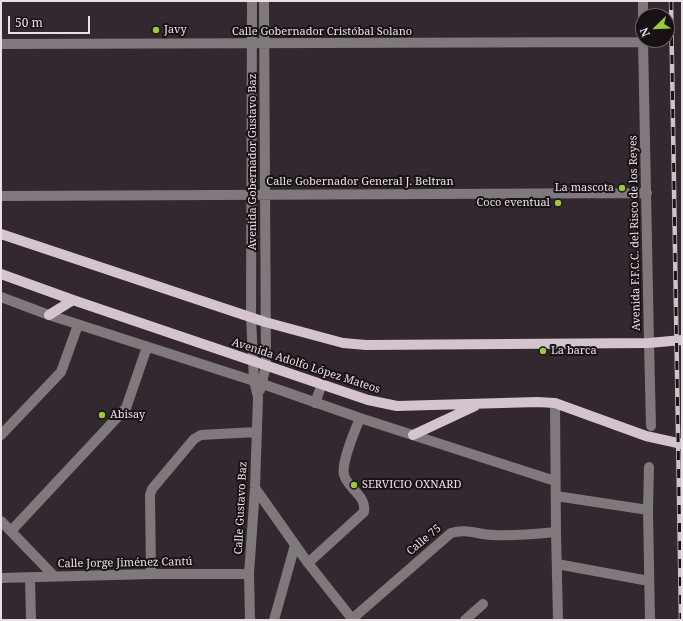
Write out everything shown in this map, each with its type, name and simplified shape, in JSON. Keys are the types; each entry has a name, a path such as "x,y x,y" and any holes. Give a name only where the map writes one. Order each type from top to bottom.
{"main road":[{"path":"1,234 265,322 343,343 366,345 649,343 682,340"},
{"name":"Avenida Adolfo López Mateos","path":"1,274 73,300 368,400 396,406 537,402 555,403 646,436 682,444"},
{"path":"49,315 73,300"},
{"path":"413,435 479,404"}],"street":[{"name":"Avenida Gobernador Gustavo Baz","path":"252,1 252,317"},
{"name":"Avenida Gobernador Gustavo Baz","path":"264,1 266,194 265,322"},
{"name":"Calle Gobernador Cristóbal Solano","path":"1,44 264,44 635,41"},
{"name":"Avenida F.F.C.C. del Risco de los Reyes","path":"643,48 651,426"},
{"name":"Calle Gobernador General J. Beltran","path":"1,196 646,193"},
{"path":"1,297 49,315 258,382 315,403 555,481"},
{"name":"Calle Gustavo Baz","path":"250,620 249,574 255,488 258,397 258,382 253,361 252,317"},
{"name":"Calle Gustavo Baz","path":"258,382 266,366 265,322"},
{"path":"1,435 61,372 78,324"},
{"path":"11,532 126,408 147,347"},
{"path":"315,403 322,384"},
{"path":"555,403 558,620"},
{"path":"308,563 364,512 365,507 363,502 348,484 344,474 344,463 360,418"},
{"path":"151,574 150,495 152,489 194,439 202,435 256,432"},
{"path":"649,467 648,510 650,620"},
{"path":"255,488 308,563 353,619"},
{"path":"556,496 648,510"},
{"path":"1,521 54,576"},
{"name":"Calle 75","path":"353,619 451,533 460,530 492,536 518,536 556,532"},
{"path":"274,620 295,545"},
{"path":"557,564 649,581"},
{"name":"Calle Jorge Jiménez Cantú","path":"1,578 151,574 249,574"},
{"path":"30,578 31,620"},
{"path":"465,620 483,604"}],"railway":[{"path":"671,1 681,620"}],"place":[{"name":"Javy","path":"156,30"},
{"name":"La mascota","path":"622,188"},
{"name":"Coco eventual","path":"558,203"},
{"name":"La barca","path":"543,351"},
{"name":"Abisay","path":"102,415"},
{"name":"SERVICIO OXNARD","path":"354,485"}]}
